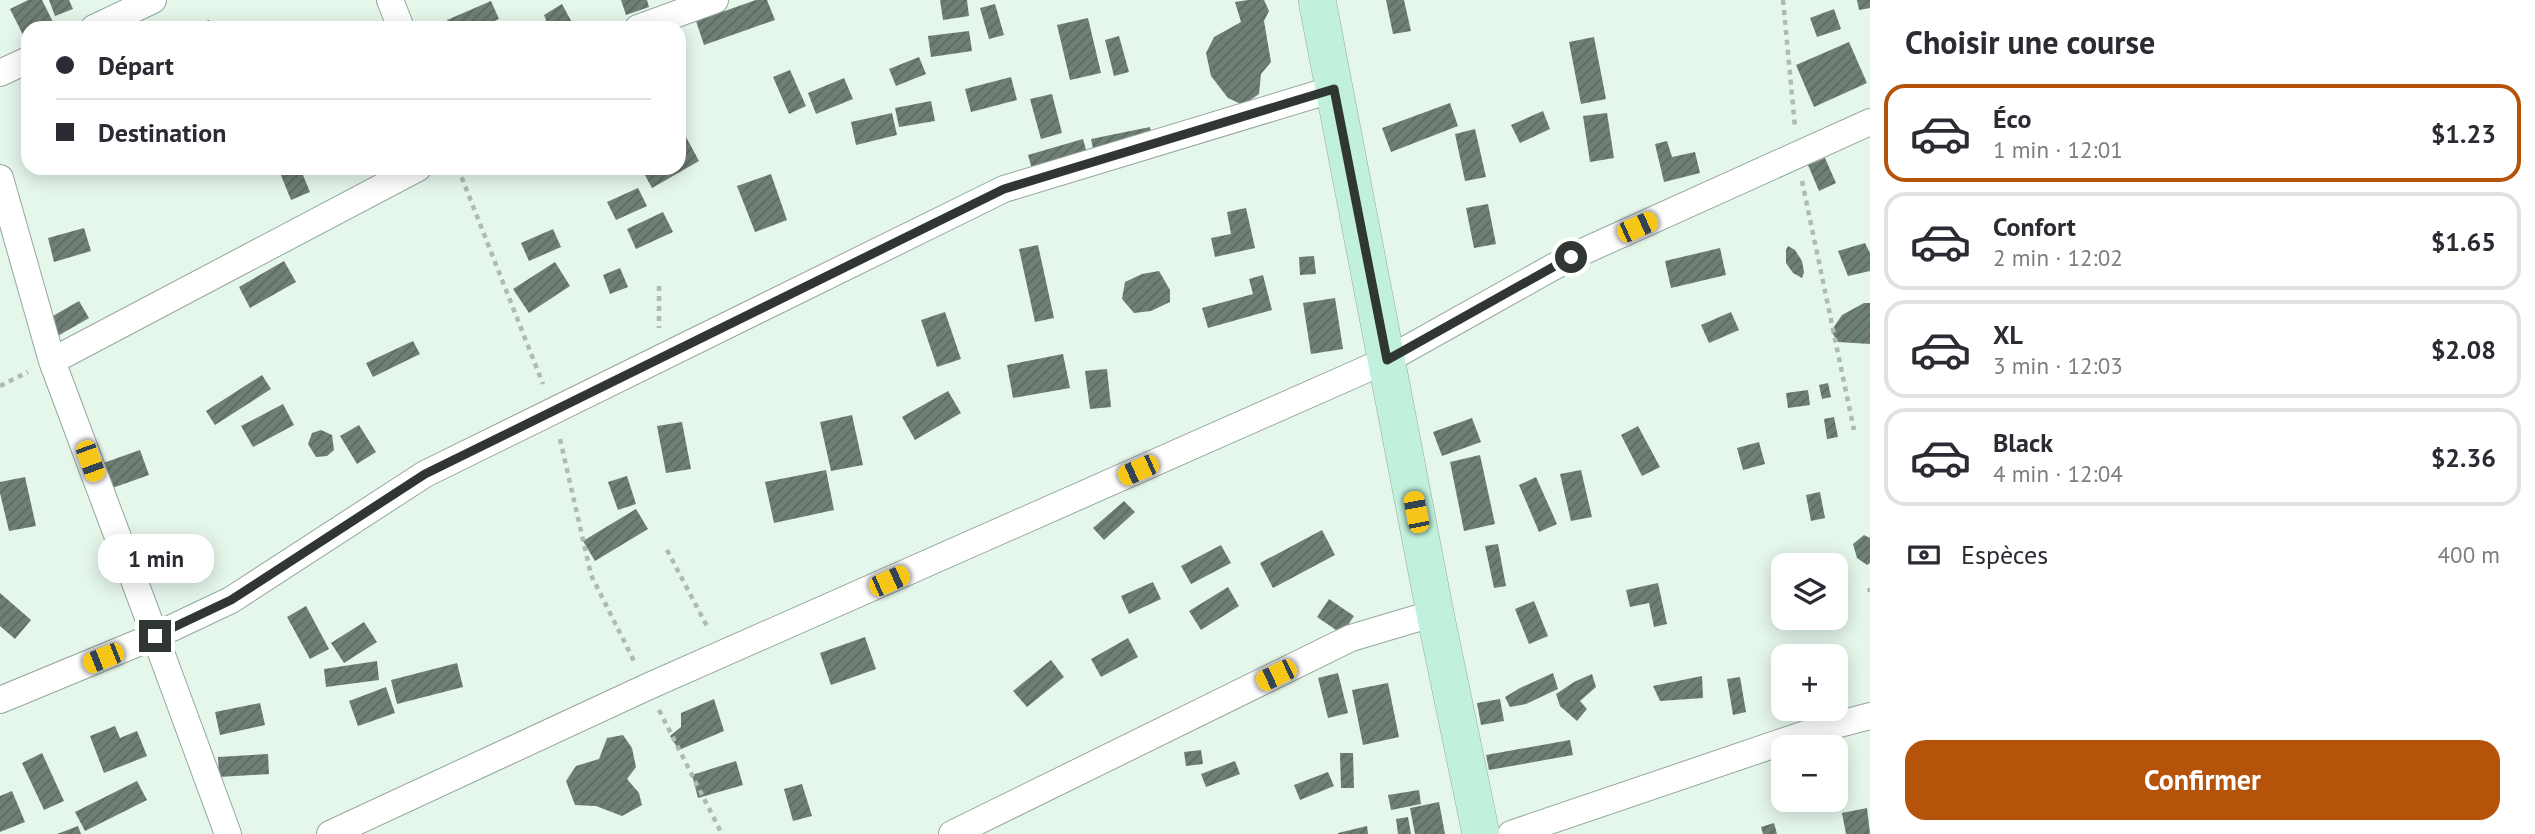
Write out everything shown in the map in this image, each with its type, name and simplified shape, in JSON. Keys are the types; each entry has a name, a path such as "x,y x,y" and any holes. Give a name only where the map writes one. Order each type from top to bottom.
{"street":[{"path":"109,21 153,0"},
{"path":"390,0 398,21"},
{"path":"657,21 715,0"},
{"path":"1317,0 1435,613 1481,834"},
{"path":"0,73 21,63"},
{"path":"0,701 155,636 231,600 425,474 1004,189 1334,89"},
{"path":"330,834 647,687 1387,360 1571,257 1870,122"},
{"path":"52,361 405,175"},
{"path":"0,178 52,361 228,834"},
{"path":"952,834 1351,638 1435,613"},
{"path":"1511,834 1819,729 1870,716"}],"path":[{"path":"1783,0 1797,155 1854,430"},
{"path":"460,175 553,409 591,575 722,834"},
{"path":"655,359 660,348 659,286"},
{"path":"667,550 722,654"}],"building":[{"path":"28,0 42,0 52,21 21,21 21,31 10,9"},
{"path":"49,0 69,0 73,9 55,16"},
{"path":"621,0 647,0 649,7 626,15"},
{"path":"756,0 767,0 775,20 704,45 696,21"},
{"path":"940,0 967,0 969,16 943,20"},
{"path":"1264,0 1269,11 1264,21 1271,62 1261,74 1259,94 1243,105 1228,98 1211,76 1206,53 1214,37 1241,22 1235,2"},
{"path":"1386,0 1404,0 1411,31 1393,34"},
{"path":"1857,0 1870,0 1870,8 1859,10"},
{"path":"491,1 499,19 494,21 447,20"},
{"path":"562,4 571,21 546,21 544,15"},
{"path":"995,4 1004,35 989,39 980,8"},
{"path":"1834,9 1841,29 1817,37 1810,18"},
{"path":"1088,18 1101,73 1070,80 1057,25"},
{"path":"969,31 972,51 931,57 928,36"},
{"path":"1119,36 1129,72 1114,76 1105,40"},
{"path":"1594,37 1606,99 1581,104 1569,42"},
{"path":"1849,42 1867,83 1814,107 1796,65"},
{"path":"919,57 926,74 896,86 889,69"},
{"path":"790,70 806,106 789,114 773,77"},
{"path":"1011,77 1017,100 971,112 965,89"},
{"path":"844,78 853,99 816,114 808,93"},
{"path":"1052,94 1062,133 1041,139 1030,99"},
{"path":"931,101 935,121 899,127 895,108"},
{"path":"1450,103 1458,126 1391,152 1382,128"},
{"path":"1543,111 1550,129 1520,143 1511,125"},
{"path":"892,113 897,135 856,145 851,122"},
{"path":"1607,113 1614,158 1590,162 1583,116"},
{"path":"1150,127 1155,157 1097,168 1091,139"},
{"path":"1475,129 1486,177 1465,181 1455,134"},
{"path":"686,137 699,161 686,168"},
{"path":"1083,139 1090,164 1035,180 1028,155"},
{"path":"1667,141 1672,157 1695,152 1700,173 1664,182 1655,144"},
{"path":"1825,158 1836,183 1819,191 1808,165"},
{"path":"771,174 787,220 755,232 737,186"},
{"path":"281,175 303,175 310,192 291,200"},
{"path":"645,175 675,175 652,188"},
{"path":"638,188 647,206 616,220 607,202"},
{"path":"1488,204 1496,244 1474,248 1466,208"},
{"path":"1246,208 1255,248 1215,257 1211,238 1231,234 1227,212"},
{"path":"663,212 673,232 636,249 627,229"},
{"path":"84,228 91,251 54,262 48,238"},
{"path":"553,229 561,247 529,261 521,243"},
{"path":"1865,243 1870,253 1870,271 1848,276 1838,251"},
{"path":"1038,245 1054,318 1035,322 1019,249"},
{"path":"1788,246 1795,250 1802,261 1802,278 1793,273 1786,263"},
{"path":"1720,248 1726,275 1671,288 1665,261"},
{"path":"1314,256 1316,274 1300,275 1299,257"},
{"path":"284,261 296,282 250,308 239,287"},
{"path":"555,262 570,286 529,313 513,289"},
{"path":"620,268 628,287 610,294 603,275"},
{"path":"1159,271 1170,290 1170,302 1151,311 1134,313 1122,299 1125,282 1142,274"},
{"path":"1263,275 1272,310 1208,328 1202,308 1253,294 1249,279"},
{"path":"1335,298 1343,349 1311,354 1303,303"},
{"path":"79,301 89,318 49,341 39,324"},
{"path":"1864,303 1870,303 1870,344 1838,342 1831,331 1842,315"},
{"path":"945,312 961,359 937,367 921,320"},
{"path":"1731,312 1739,330 1709,343 1701,325"},
{"path":"413,341 420,354 373,377 366,363"},
{"path":"1063,354 1070,388 1013,398 1007,365"},
{"path":"1107,369 1111,407 1090,409 1085,371"},
{"path":"262,375 271,389 215,425 206,411"},
{"path":"1828,383 1831,397 1822,399 1819,385"},
{"path":"1808,390 1810,405 1788,408 1786,393"},
{"path":"948,391 961,413 915,440 902,417"},
{"path":"283,404 294,425 253,447 241,426"},
{"path":"852,415 863,465 831,471 820,422"},
{"path":"1834,417 1838,437 1827,439 1824,419"},
{"path":"1472,418 1481,442 1442,456 1433,432"},
{"path":"682,422 691,469 666,473 657,426"},
{"path":"359,425 376,452 357,464 340,436"},
{"path":"1638,426 1660,467 1642,476 1621,435"},
{"path":"321,430 332,435 334,450 327,456 316,457 308,444 312,433"},
{"path":"1759,442 1765,464 1743,470 1737,448"},
{"path":"140,450 149,475 101,492 92,467"},
{"path":"1480,455 1495,524 1464,531 1450,462"},
{"path":"826,470 834,510 774,523 765,482"},
{"path":"1581,470 1592,517 1571,521 1560,474"},
{"path":"627,476 636,504 618,510 608,482"},
{"path":"25,477 36,526 9,531 0,482"},
{"path":"1536,477 1557,524 1539,532 1519,485"},
{"path":"1820,492 1825,518 1811,521 1806,495"},
{"path":"1124,501 1135,512 1104,540 1093,528"},
{"path":"636,509 648,529 595,561 583,541"},
{"path":"1322,530 1335,555 1273,588 1260,563"},
{"path":"1864,535 1870,538 1870,563 1867,565 1857,558 1853,544"},
{"path":"1498,544 1506,586 1494,588 1485,546"},
{"path":"1221,545 1231,563 1191,584 1181,566"},
{"path":"1153,582 1161,599 1129,614 1121,596"},
{"path":"1658,583 1667,624 1654,627 1649,603 1630,607 1626,590"},
{"path":"1228,587 1239,606 1201,630 1189,611"},
{"path":"0,593 31,620 15,639 0,626"},
{"path":"1329,599 1354,616 1342,634 1317,617"},
{"path":"1534,601 1548,636 1529,644 1515,609"},
{"path":"306,606 329,649 310,659 287,617"},
{"path":"364,622 377,642 344,663 331,643"},
{"path":"865,637 876,669 831,685 820,653"},
{"path":"1128,638 1138,657 1101,677 1091,659"},
{"path":"1051,660 1064,677 1027,707 1013,691"},
{"path":"377,661 379,680 326,687 324,669"},
{"path":"457,663 463,687 397,704 391,680"},
{"path":"1338,673 1348,713 1328,718 1318,678"},
{"path":"1553,673 1558,689 1526,704 1510,707 1505,697"},
{"path":"1592,674 1596,687 1580,701 1587,709 1577,721 1560,706 1556,694"},
{"path":"1702,676 1703,698 1660,701 1653,686"},
{"path":"1740,677 1746,712 1733,715 1727,679"},
{"path":"1388,683 1399,737 1363,745 1352,690"},
{"path":"386,687 395,713 358,726 349,701"},
{"path":"714,699 724,731 679,750 670,736 681,727 681,713"},
{"path":"1500,699 1504,721 1481,725 1477,703"},
{"path":"260,703 265,725 220,735 215,712"},
{"path":"115,726 120,738 137,731 147,756 104,773 90,736"},
{"path":"623,735 632,748 636,767 627,779 639,793 642,805 622,816 596,806 575,805 566,781 576,766 599,759 607,738"},
{"path":"1570,740 1573,755 1489,770 1486,755"},
{"path":"1201,750 1203,764 1186,766 1184,752"},
{"path":"42,753 64,801 44,810 22,763"},
{"path":"1340,753 1353,753 1354,788 1341,788"},
{"path":"268,754 269,774 219,777 218,757"},
{"path":"736,761 743,785 698,798 692,775"},
{"path":"1235,761 1240,774 1206,787 1201,774"},
{"path":"1328,772 1334,786 1300,800 1294,785"},
{"path":"137,781 147,800 85,831 75,812"},
{"path":"802,784 812,816 793,821 784,789"},
{"path":"1419,790 1421,804 1391,810 1388,795"},
{"path":"12,791 25,822 0,832 0,796"},
{"path":"1439,802 1445,834 1415,834 1410,808"},
{"path":"1867,808 1870,834 1846,834 1842,813"},
{"path":"1408,817 1411,834 1398,834 1396,819"},
{"path":"1774,823 1777,834 1763,834 1761,827"},
{"path":"78,826 81,834 57,834"},
{"path":"1367,826 1368,834 1338,834 1338,833"}],"route":[{"path":"155,636 231,600 425,474 1004,189 1334,89 1387,360 1571,257"}]}
